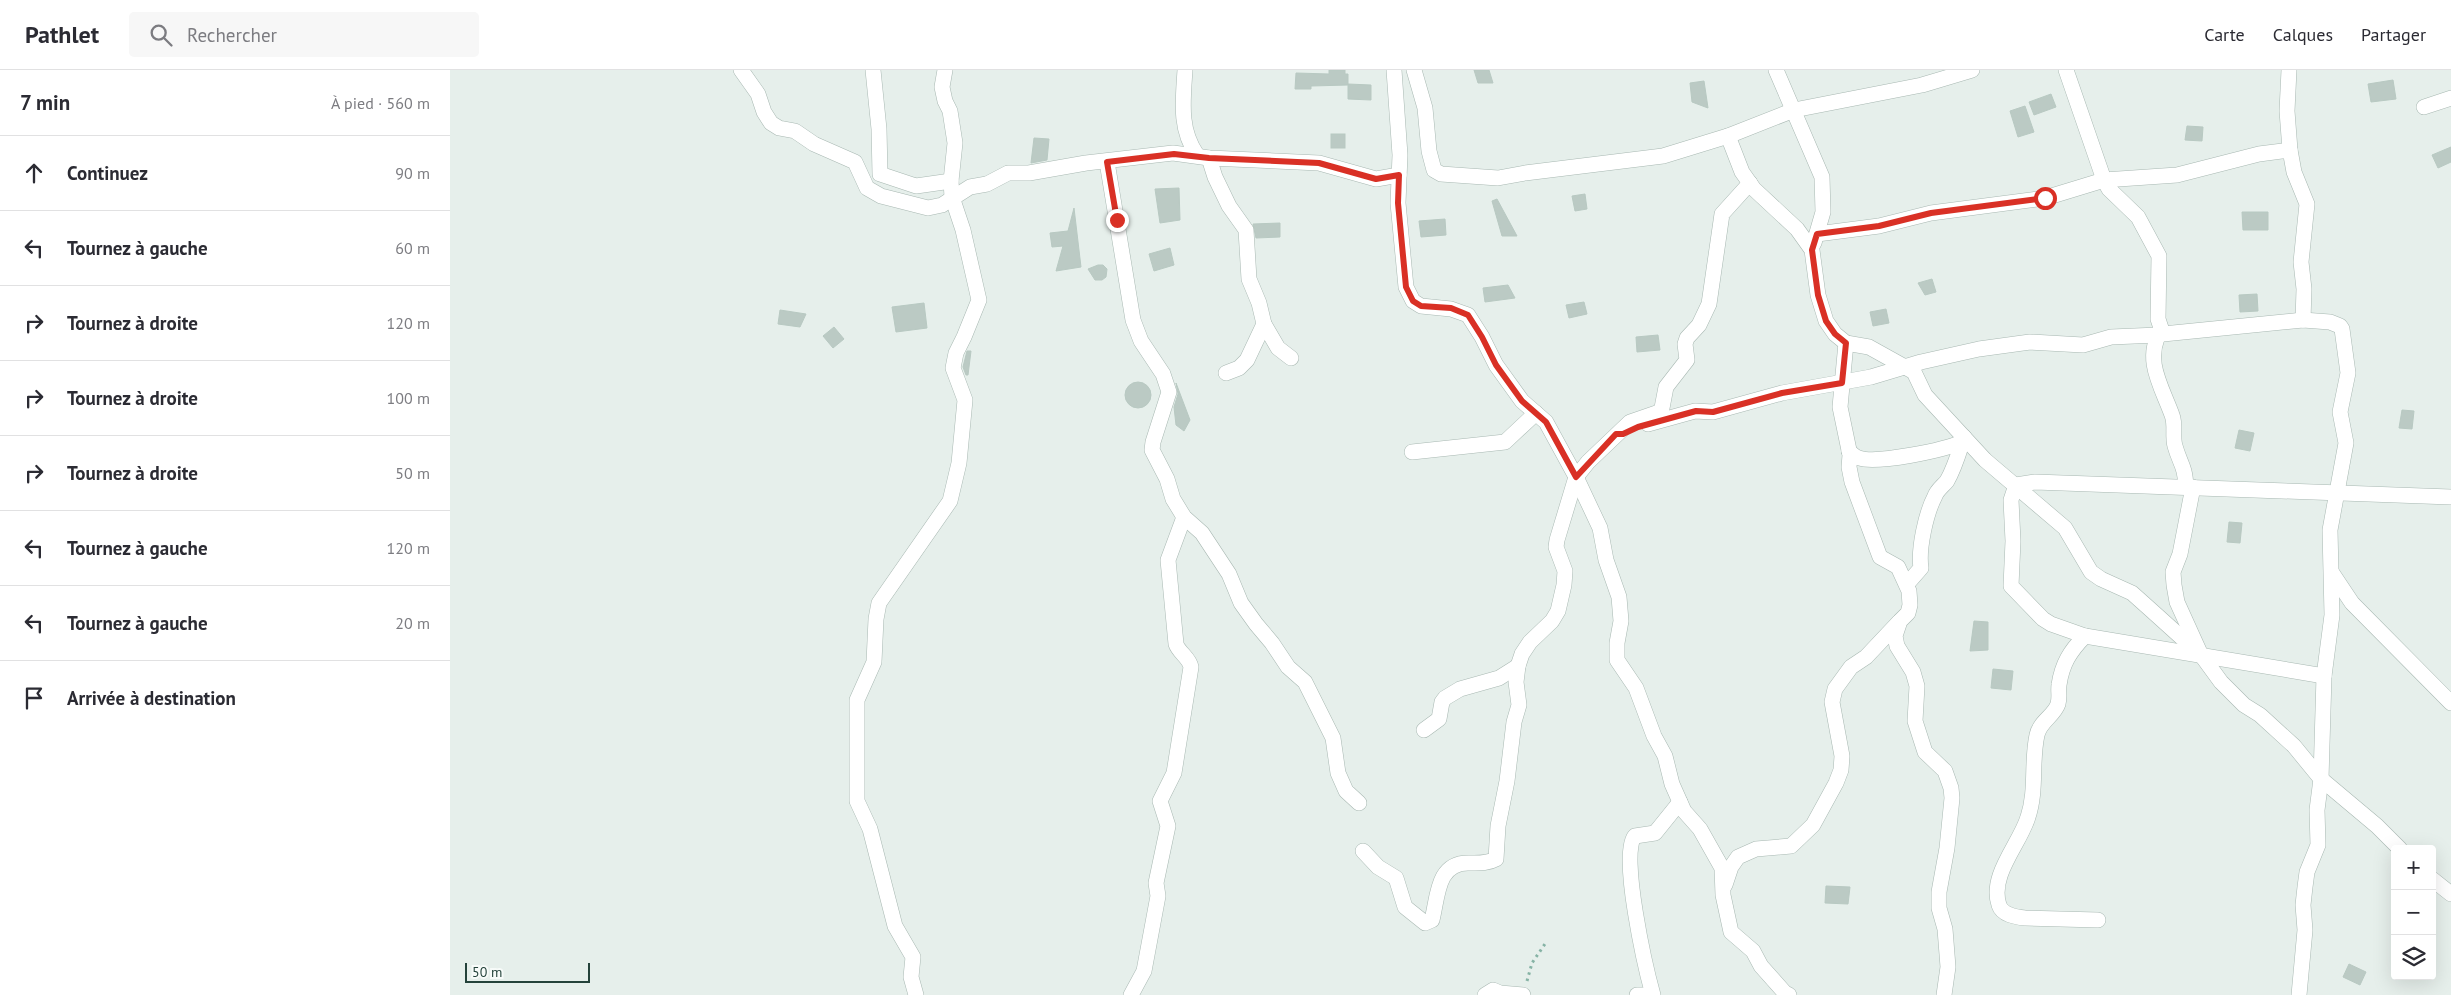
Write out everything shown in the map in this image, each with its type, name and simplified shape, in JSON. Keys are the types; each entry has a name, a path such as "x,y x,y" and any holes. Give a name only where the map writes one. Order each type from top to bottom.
{"street":[{"path":"741,70 758,94 764,112 771,123 779,128 795,131 814,144 854,162 867,188 881,196 928,208 942,205 970,187 987,184 1008,173 1029,173 1086,163 1193,152 1319,163 1376,179 1399,175"},
{"path":"873,70 879,129 880,174 916,186 951,181"},
{"path":"916,995 911,977 913,957 895,926 870,830 856,801 857,700 874,662 876,618 879,603 930,532 950,500 955,487 965,400 953,368 956,352 979,300 963,230 952,197 951,181 955,144 950,111 945,101 942,87 945,70"},
{"path":"1185,70 1183,120 1193,152 1215,177 1229,206 1246,230 1248,279 1259,303 1264,324 1278,348 1291,358"},
{"path":"1394,70 1400,155 1398,203 1406,287 1413,301 1421,306 1451,308 1468,315 1496,365 1522,401 1546,422 1576,477 1603,537 1606,560 1619,597 1621,621 1617,644 1617,660 1636,688 1654,736 1665,756 1684,811 1700,829 1722,868 1723,889 1731,932 1753,951 1761,966 1783,994"},
{"path":"1414,70 1425,108 1431,164 1434,170 1441,174 1505,177 1525,172 1664,156 1728,136 1794,110 1922,85 1972,70"},
{"path":"1776,70 1822,177 1823,212 1812,250 1818,295 1826,321 1835,334 1846,343 1869,347 1889,360 1914,372 1925,395 1963,439 2065,528 2091,572 2101,580 2132,593 2202,656"},
{"path":"2066,70 2104,180 2109,189 2138,216 2159,256 2158,319 2160,333 2154,342 2154,368 2172,416 2175,446 2185,468 2189,487 2180,554 2174,572 2177,602 2209,668 2238,700 2260,715 2294,746 2321,780 2377,826 2396,845"},
{"path":"2289,70 2287,111 2290,150 2294,172 2307,204 2301,262 2304,290 2303,320"},
{"path":"2424,107 2451,98"},
{"path":"1728,136 1737,165 1750,183 1797,229 1812,250"},
{"path":"1817,234 1879,226 1931,213 2045,198 2104,180 2177,175 2258,154 2290,150"},
{"path":"1107,162 1133,320 1142,340 1163,374 1169,392 1152,450 1167,478 1173,499 1184,517 1202,533 1229,574 1242,603 1288,667 1305,682 1333,738 1338,773 1346,791 1359,803"},
{"path":"1363,851 1378,867 1396,878 1405,907 1425,923 1432,920 1446,871 1455,864 1482,863 1496,859 1498,826 1507,781 1514,722 1519,705 1516,682 1518,666 1522,654 1552,621 1558,610 1565,571 1562,559 1556,548 1557,540 1576,477 1616,434 1630,422 1655,414 1662,408 1666,387 1687,360 1685,344 1687,338 1699,325 1709,304 1722,214 1750,183"},
{"path":"1616,434 1623,434 1646,424 1696,411 1713,412 1782,393 1842,383 1979,349 2030,342 2083,345 2111,337 2160,333 2166,335 2303,320 2340,326 2343,334 2348,373 2340,412 2346,443 2330,530 2332,622 2324,676 2321,780 2317,810 2318,845 2308,872 2303,905 2305,930 2299,995"},
{"path":"1226,373 1239,368 1247,360 1264,324"},
{"path":"1723,889 1731,867 1738,857 1756,849 1791,846 1813,825 1836,784 1841,770 1842,756 1832,702 1835,689 1851,667 1866,657 1908,613 1910,605 1907,584 1898,567 1884,561 1878,553 1852,482 1849,451 1840,407 1846,343"},
{"path":"1412,452 1505,442 1536,413"},
{"path":"1849,451 1860,458 1879,460 1944,449 1963,439"},
{"path":"1907,584 1921,568 1922,540 1934,496 1953,469 1963,439"},
{"path":"2016,485 2035,482 2451,497"},
{"path":"2016,485 2011,500 2013,541 2011,586 2044,620 2085,636 2324,676"},
{"path":"1131,995 1144,971 1149,952 1158,896 1156,883 1168,826 1160,802 1174,773 1190,667 1190,661 1178,649 1176,644 1168,564 1184,517"},
{"path":"2332,573 2352,603 2451,703"},
{"path":"1900,621 1895,636 1897,646 1912,672 1917,686 1917,729 1925,752 1945,771 1952,798 1944,872 1939,892 1939,908 1945,929 1948,967 1944,995"},
{"path":"2085,636 2069,652 2061,672 2058,704 2038,732 2033,763 2034,798 2028,818 2000,878 1998,898 1999,906 2003,912 2014,916 2098,920"},
{"path":"1424,730 1439,719 1442,702 1445,698 1460,689 1498,678 1518,666"},
{"path":"1653,995 1629,866 1631,844 1635,836 1655,833 1680,802"},
{"path":"2436,882 2451,894"},
{"path":"1485,995 1493,990 1500,994 1522,995"},
{"path":"1637,995 1643,995"}],"path":[{"path":"1522,995 1532,963 1548,941"}],"building":[{"path":"1329,70 1345,70 1345,74 1348,74 1348,85 1311,86 1311,89 1295,89 1296,73 1329,74"},
{"path":"1474,70 1489,70 1493,83 1478,83"},
{"path":"2393,80 2396,99 2371,102 2368,84"},
{"path":"1704,81 1708,108 1692,102 1690,83"},
{"path":"1348,84 1371,85 1371,100 1348,99"},
{"path":"2051,94 2056,107 2034,115 2029,102"},
{"path":"2025,106 2034,132 2018,137 2010,111"},
{"path":"2187,126 2203,127 2202,141 2185,140"},
{"path":"1331,134 1345,134 1345,148 1331,148"},
{"path":"1034,138 1049,139 1047,160 1031,163"},
{"path":"2451,147 2451,162 2438,168 2432,155"},
{"path":"1179,188 1180,220 1160,223 1155,189"},
{"path":"1585,194 1587,209 1575,211 1572,196"},
{"path":"1497,199 1517,236 1502,236 1492,201"},
{"path":"1074,208 1081,267 1056,271 1063,246 1052,247 1050,233 1068,231"},
{"path":"2242,212 2268,212 2268,230 2243,230"},
{"path":"1445,219 1446,235 1421,237 1419,221"},
{"path":"1280,223 1280,237 1256,238 1253,224"},
{"path":"1170,248 1174,265 1154,271 1149,254"},
{"path":"1103,265 1107,269 1106,277 1102,280 1095,280 1088,269"},
{"path":"1932,279 1936,292 1925,295 1918,283"},
{"path":"1508,285 1515,298 1485,302 1483,288"},
{"path":"2257,294 2258,311 2240,312 2239,295"},
{"path":"1584,302 1587,314 1569,318 1566,305"},
{"path":"924,303 927,328 896,332 892,307"},
{"path":"1886,309 1889,323 1873,326 1870,312"},
{"path":"780,310 806,314 800,327 778,324"},
{"path":"834,327 844,339 833,348 823,336"},
{"path":"1658,335 1660,350 1637,352 1636,337"},
{"path":"967,351 971,351 968,375 966,375 963,367"},
{"path":"1138,382 1147,386 1151,395 1147,404 1138,408 1129,404 1125,395 1129,386"},
{"path":"1176,383 1190,420 1184,431 1176,425 1174,407 1178,394"},
{"path":"2402,410 2414,411 2412,429 2399,428"},
{"path":"2239,430 2254,433 2250,451 2235,448"},
{"path":"2229,522 2242,523 2240,543 2227,542"},
{"path":"1974,621 1988,622 1988,650 1970,651"},
{"path":"1993,669 2013,671 2011,690 1991,688"},
{"path":"1826,886 1850,887 1848,904 1825,903"},
{"path":"2349,964 2366,972 2360,985 2343,977"}],"route":[{"path":"1117,220 1107,162 1174,154 1209,158 1304,161 1319,163 1376,179 1386,179 1399,175 1398,203 1406,287 1413,301 1421,306 1451,308 1468,315 1496,365 1522,401 1546,422 1576,477 1616,434 1623,434 1664,418 1696,411 1713,412 1782,393 1842,383 1846,343 1835,334 1826,321 1818,295 1812,250 1817,234 1879,226 1931,213 2045,198"}]}
